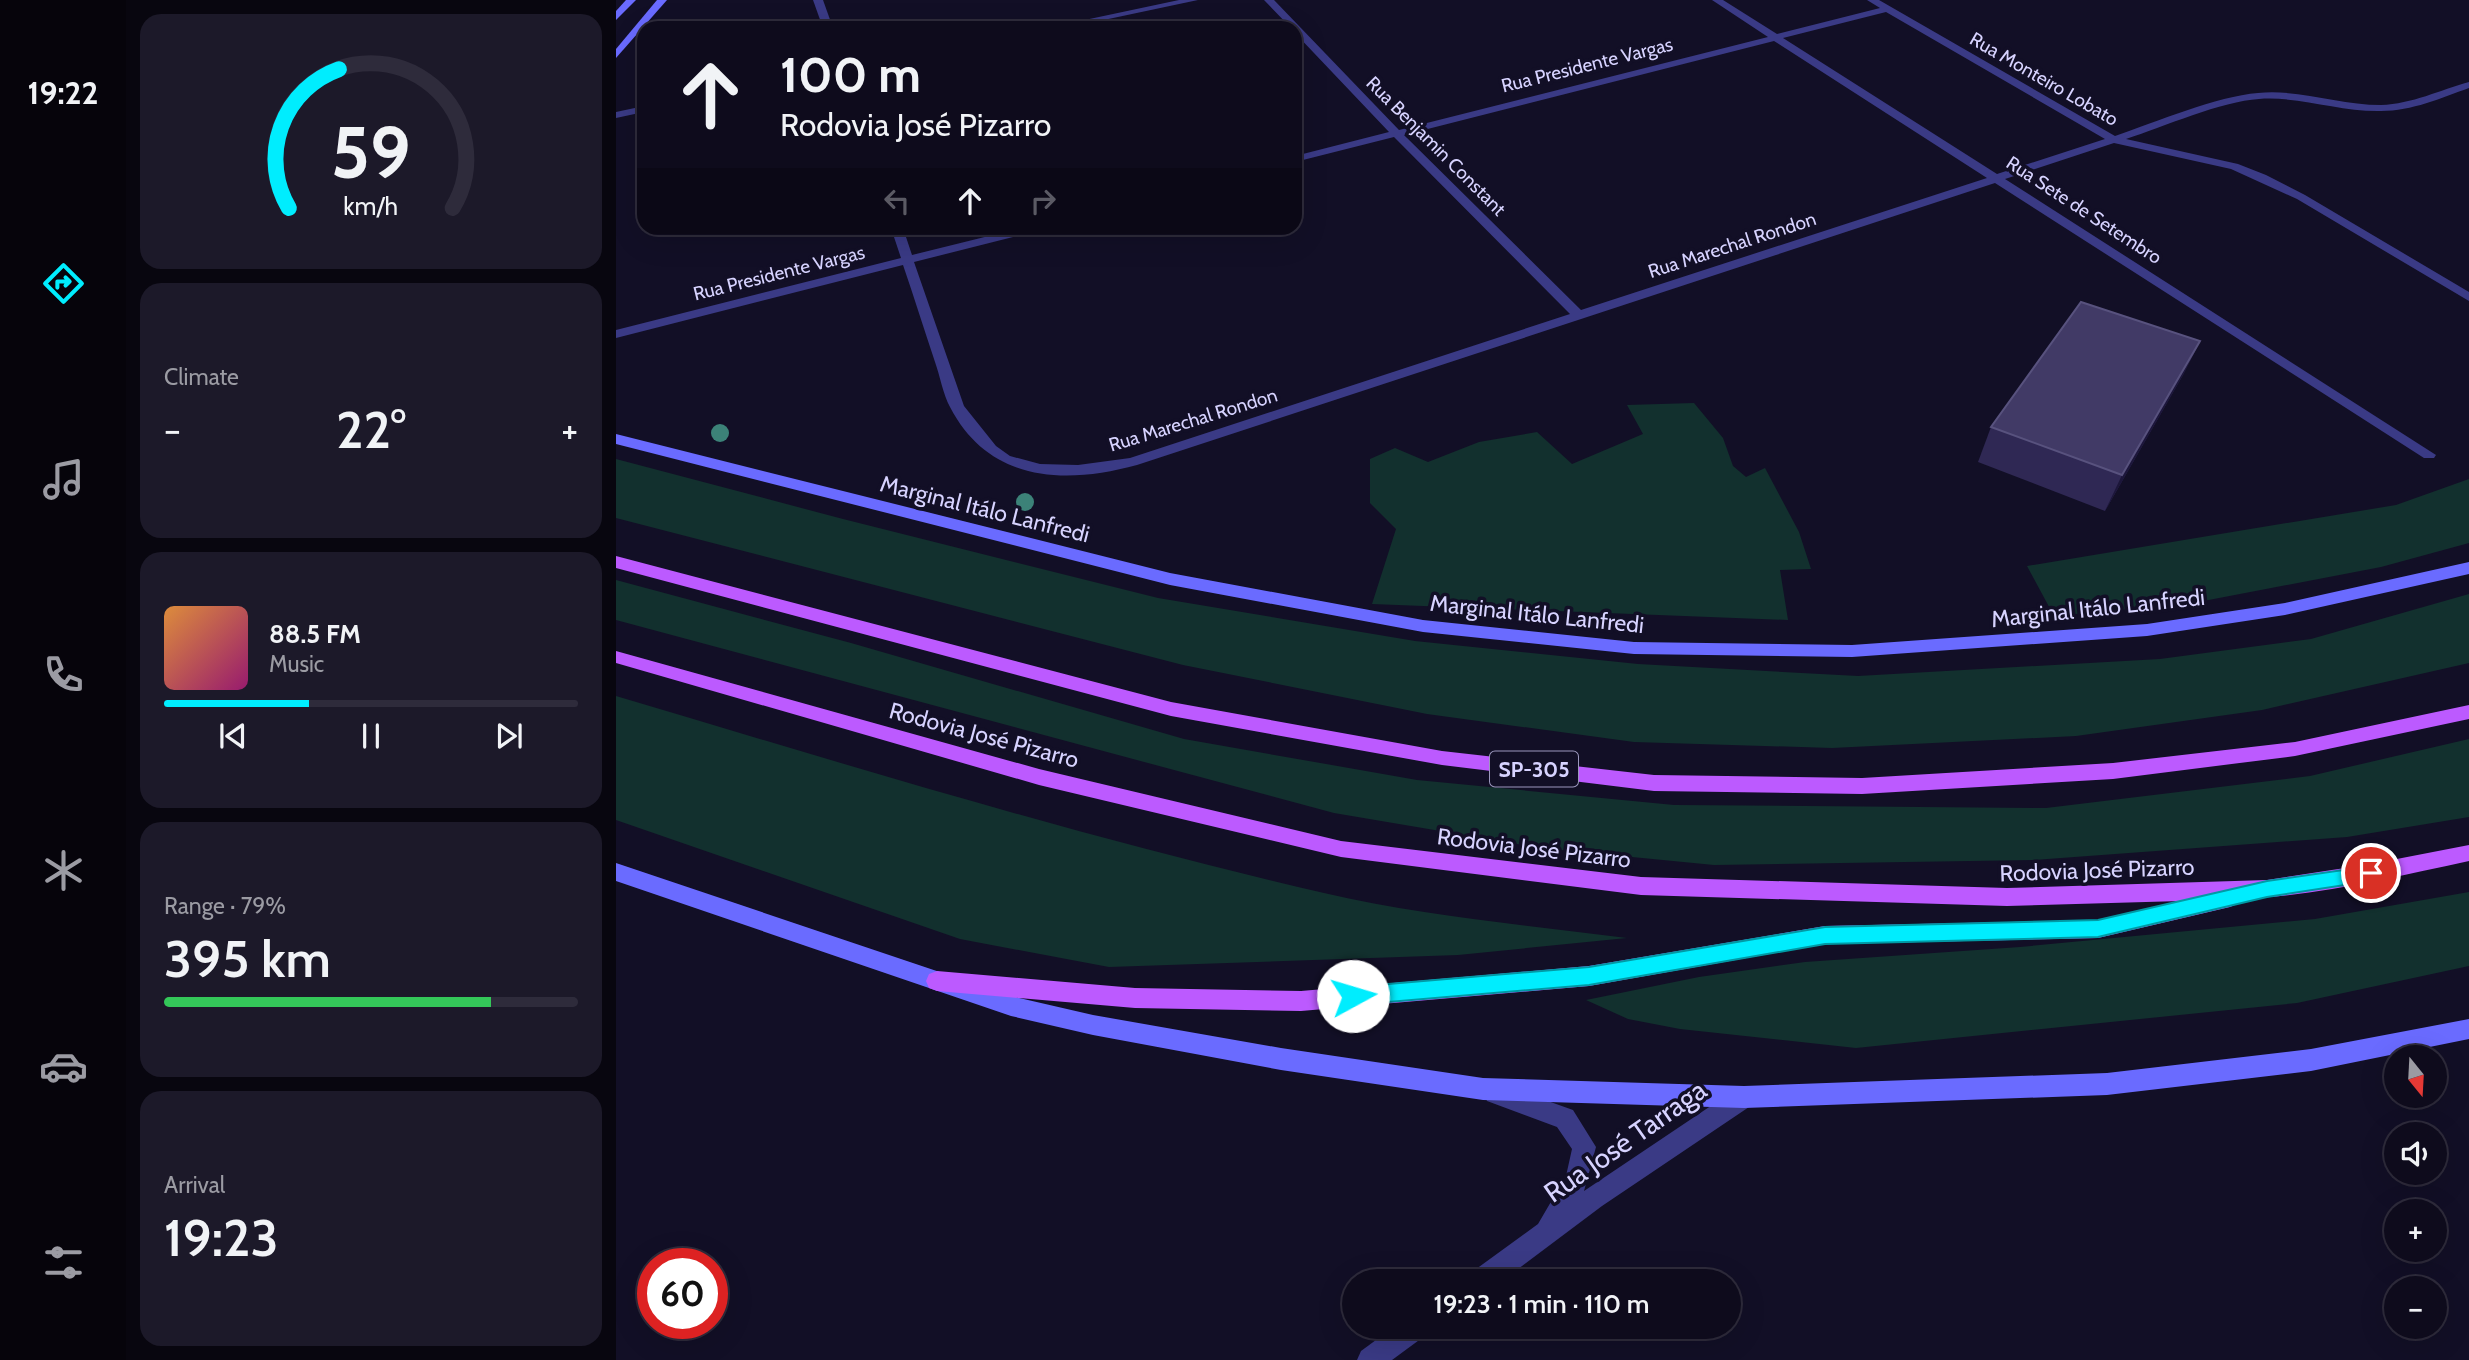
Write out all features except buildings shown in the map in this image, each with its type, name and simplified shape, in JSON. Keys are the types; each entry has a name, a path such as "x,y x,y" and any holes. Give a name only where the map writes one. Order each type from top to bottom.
{"main road":[{"path":"616,17 631,0"},
{"path":"644,21 662,0"},
{"path":"616,55 637,30"},
{"name":"Marginal Itálo Lanfredi","path":"616,439 1170,579 1423,626 1634,648 1852,651 2147,630 2285,609 2469,568"},
{"name":"SP-305","path":"616,562 1171,709 1442,758 1654,783 1862,786 2113,771 2295,749 2469,712"},
{"name":"Rodovia José Pizarro","path":"616,657 1039,777 1341,849 1642,886 2007,897 2267,889 2371,873 2469,853"},
{"path":"616,872 1011,1006 1093,1025 1281,1059 1483,1089 1744,1097 2107,1084 2311,1060 2469,1029"},
{"path":"937,981 1135,999 1301,1001 1589,976 1825,935 2098,929 2267,889"}],"street":[{"path":"818,0 826,21"},
{"path":"1087,21 1193,0"},
{"name":"Rua Benjamin Constant","path":"1269,0 1289,21"},
{"name":"Rua Sete de Setembro","path":"1717,0 2000,178 2429,455"},
{"name":"Rua Monteiro Lobato","path":"1872,0 2114,139 2235,166 2262,177 2301,197 2469,297"},
{"name":"Rua Presidente Vargas","path":"1302,157 1888,9"},
{"name":"Rua Benjamin Constant","path":"1302,35 1579,316"},
{"name":"Rua Marechal Rondon","path":"908,260 957,407 991,450 1009,462 1047,469 1087,470 1132,462 2255,95 2286,94 2363,107 2394,107 2469,85"},
{"path":"616,114 637,110"},
{"path":"899,235 908,260"},
{"name":"Rua Presidente Vargas","path":"616,334 1006,235"},
{"name":"Rua José Tarraga","path":"1483,1089 1565,1118 1584,1147 1577,1180 1542,1238"},
{"name":"Rua José Tarraga","path":"1498,1269 1594,1199 1744,1097"},
{"path":"1370,1360 1399,1339"}],"green space":[{"path":"1694,403 1723,438 1733,466 1746,477 1765,468 1799,532 1811,569 1780,570 1788,620 1372,604 1396,529 1370,503 1370,459 1395,448 1428,462 1479,442 1537,432 1572,464 1643,434 1627,405"},
{"path":"616,459 1158,598 1415,641 1638,664 1858,676 2160,659 2311,639 2469,594 2469,663 2262,710 2076,736 1832,748 1634,742 1427,714 1183,665 616,518"},
{"path":"2469,479 2469,543 2381,567 2193,603 2054,616 2027,566 2396,505"},
{"path":"616,580 851,643 1184,739 1417,780 1674,805 2046,808 2310,776 2469,739 2469,817 2347,837 2034,860 1714,865 1540,848 1334,813 616,620"},
{"path":"616,696 968,800 1235,872 1399,908 1627,938 1458,955 1109,967 960,939 616,820"},
{"path":"2469,892 2469,966 2297,1003 1856,1048 1680,1029 1628,1019 1586,1000 1699,977 1805,962 2020,947 2315,919"}],"route":[{"path":"1353,996 1589,976 1825,935 2098,929 2267,889 2371,873"}]}
